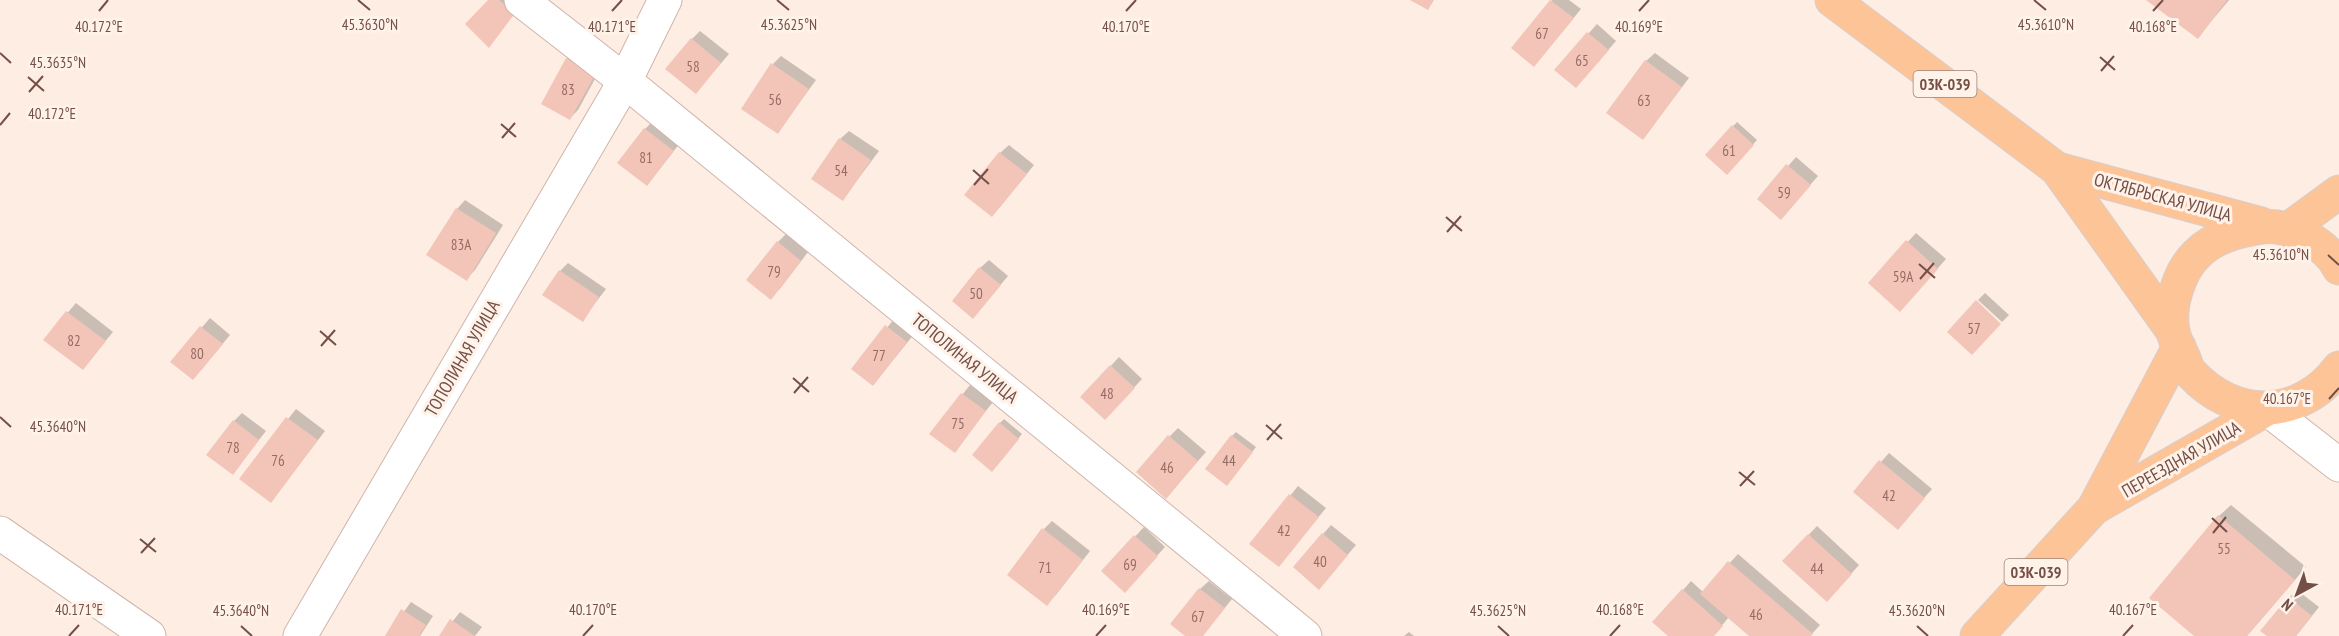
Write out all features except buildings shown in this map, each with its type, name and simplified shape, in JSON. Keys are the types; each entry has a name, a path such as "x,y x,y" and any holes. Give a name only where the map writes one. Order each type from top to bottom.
{"main road":[{"name":"ОКТЯБРЬСКАЯ УЛИЦА","path":"1832,0 2057,169 2176,338 2189,371 2224,400 2267,410"},
{"name":"ОКТЯБРЬСКАЯ УЛИЦА","path":"2057,169 2305,235 2334,259 2339,268"},
{"path":"2176,338 2175,290 2196,255 2229,232 2278,228 2339,192"},
{"name":"ПЕРЕЕЗДНАЯ УЛИЦА","path":"1977,636 2094,508 2176,338"},
{"path":"2267,410 2299,402 2326,385 2339,368"},
{"name":"ПЕРЕЕЗДНАЯ УЛИЦА","path":"2094,508 2267,410"}],"street":[{"name":"ТОПОЛИНАЯ УЛИЦА","path":"521,0 625,81 1305,636"},
{"name":"ТОПОЛИНАЯ УЛИЦА","path":"300,636 625,81 665,0"},
{"path":"2267,410 2339,465"},
{"path":"0,533 149,636"}]}
